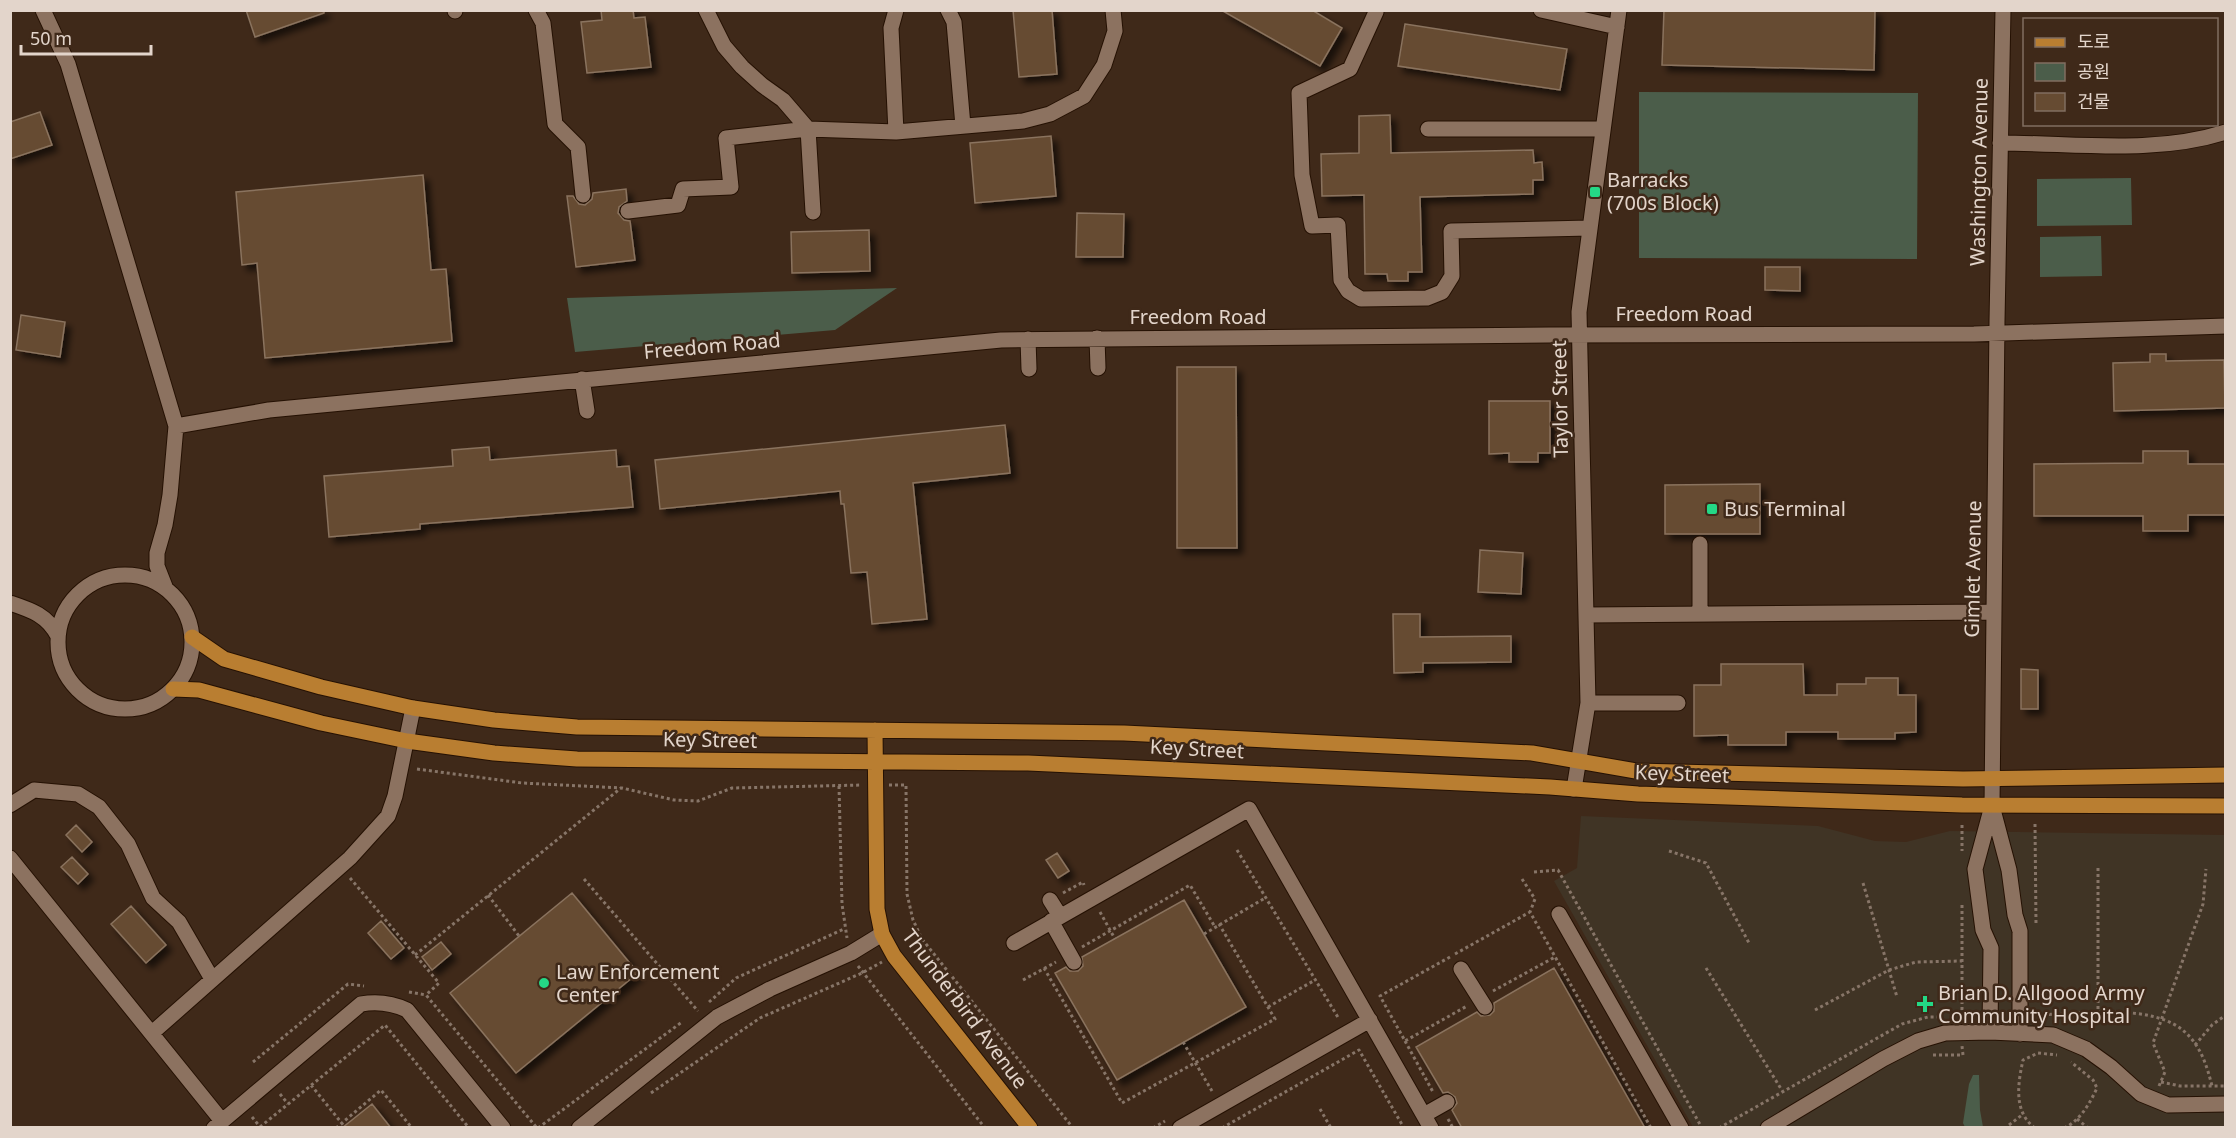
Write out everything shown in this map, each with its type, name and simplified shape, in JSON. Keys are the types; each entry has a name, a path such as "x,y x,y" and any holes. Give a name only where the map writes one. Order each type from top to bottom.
{"main road":[{"name":"Key Street","path":"192,637 224,659 321,687 412,708 494,720 578,727 1124,733 1532,753 1636,771 1992,778 2226,775"},
{"name":"Key Street","path":"173,689 200,690 321,723 407,741 494,753 577,759 1028,763 1638,794 1992,806 2226,806"},
{"name":"Thunderbird Avenue","path":"875,730 877,909 882,934 894,956 1030,1128"}],"street":[{"path":"43,10 68,64 176,426 170,495 157,554 157,566 166,589 184,611 192,637 188,666 173,689 153,703 136,708 118,709 95,703 76,688 65,674 59,657 58,636 67,608 79,593 94,582 112,576 129,575 146,579 166,589"},
{"path":"536,10 543,23 555,124 578,147 583,195"},
{"path":"706,10 724,46 762,85 783,100 808,129 813,212"},
{"path":"896,10 891,28 896,132"},
{"path":"948,10 954,22 963,126"},
{"path":"628,211 678,205 683,189 730,187 726,138 808,129 896,132 1023,121 1050,114 1084,96 1104,65 1115,31 1113,10"},
{"path":"1541,10 1617,27"},
{"name":"Taylor Street","path":"1574,789 1588,703 1579,312 1619,10"},
{"name":"Washington Avenue","path":"1996,334 2003,10"},
{"path":"1375,11 1350,69 1299,93 1302,175 1312,226 1338,225 1341,280 1348,291 1361,298 1427,298 1442,292 1452,276 1451,231 1590,228"},
{"path":"1428,129 1603,129"},
{"path":"2000,144 2161,146 2195,141 2226,132"},
{"name":"Freedom Road","path":"176,426 269,410 1001,340 1996,334 2226,326"},
{"name":"Gimlet Avenue","path":"1992,806 1996,334"},
{"path":"1097,338 1098,368"},
{"path":"1028,339 1029,369"},
{"path":"582,379 587,411"},
{"path":"1700,544 1700,614"},
{"path":"129,575 150,563 157,554"},
{"path":"10,603 47,618 58,636"},
{"path":"38,613 49,614 67,608"},
{"path":"1586,615 1994,612"},
{"path":"1588,703 1678,703"},
{"path":"152,1033 340,866 388,816 395,796 412,708"},
{"path":"10,805 34,790 78,794 99,807 128,844 153,898 179,922 212,979"},
{"path":"1990,1032 1991,948 1983,930 1975,869 1992,806"},
{"path":"1992,806 2009,870 2014,915 2020,931 2020,1034"},
{"path":"1014,942 1249,809 1427,1121 1444,1104"},
{"path":"10,858 152,1033 218,1124 361,1004 384,1002 407,1010 503,1128"},
{"path":"1050,900 1072,958"},
{"path":"1558,914 1681,1128"},
{"path":"589,1125 717,1017 770,989 851,953 882,934"},
{"path":"1461,969 1485,1008"},
{"path":"1176,1122 1370,1020"},
{"path":"1768,1128 1883,1059 1918,1041 1945,1033 1990,1032 2053,1035 2086,1049 2111,1067 2141,1094 2168,1105 2226,1104"}],"path":[{"path":"401,766 522,783 622,788 674,800 698,801 732,788 906,785 907,894 913,920 922,939 1073,1128"},
{"path":"706,1004 736,978 844,929 839,786"},
{"path":"415,955 622,788"},
{"path":"1962,825 1962,857"},
{"path":"1237,850 1315,980 1341,1018 1331,1024"},
{"path":"1669,851 1706,863 1749,943"},
{"path":"340,866 439,983 426,995"},
{"path":"2098,868 2098,1013"},
{"path":"2154,1099 2164,1072 2153,1042 2203,904 2206,869"},
{"path":"1534,872 1558,870 1702,1128"},
{"path":"584,879 698,1011"},
{"path":"1522,879 1535,899 1530,912 1651,1128"},
{"path":"1863,883 1897,997"},
{"path":"1023,980 1044,968 1072,958 1111,931 1190,885 1215,927"},
{"path":"488,896 519,936"},
{"path":"1092,898 1115,939"},
{"path":"1204,934 1265,898"},
{"path":"1962,899 1963,1055"},
{"path":"1044,968 1122,1103 1275,1019 1219,924"},
{"path":"1815,1010 1889,970 1916,962 1962,961"},
{"path":"1706,968 1783,1092"},
{"path":"648,1095 760,1018 862,973 985,1128"},
{"path":"1268,1007 1315,980"},
{"path":"253,1062 348,984 370,987"},
{"path":"404,992 426,995 538,1128 688,1018"},
{"path":"2195,1045 2212,1025 2226,1015"},
{"path":"260,1127 385,1025 468,1126 462,1128"},
{"path":"1405,1041 1444,1104 1453,1128"},
{"path":"1183,1042 1213,1093 1206,1097"},
{"path":"1222,1128 1359,1050 1404,1128"},
{"path":"2035,1128 2022,1115 2020,1106 2019,1077 2023,1060 2038,1053 2060,1055"},
{"path":"2064,1128 2077,1119 2092,1101 2097,1088 2094,1080 2069,1060"},
{"path":"2161,1082 2180,1086 2226,1086"},
{"path":"311,1085 343,1124"},
{"path":"336,1128 366,1106 381,1090 412,1128"},
{"path":"1320,1109 1331,1128"},
{"path":"2009,1125 2022,1115"},
{"path":"2077,1119 2088,1128"},
{"path":"1153,1128 1176,1122"}],"shaded area":[{"name":"Brian D. Allgood Army Community Hospital","path":"1581,816 1818,826 1875,841 1906,842 1950,831 2225,835 2225,1127 1693,1127 1554,881 1577,868"}],"green space":[{"path":"1639,92 1918,93 1917,259 1639,258"},
{"path":"2131,178 2132,225 2037,226 2037,179"},
{"path":"2101,236 2102,276 2040,277 2040,237"},
{"path":"897,288 835,330 575,352 567,298"},
{"path":"1973,1075 1979,1075 1983,1127 1965,1127 1963,1123 1969,1084"}],"building":[{"path":"246,10 324,10 324,13 255,37"},
{"path":"601,10 633,10 634,18 645,17 651,67 587,73 581,22 602,20"},
{"path":"1013,10 1052,10 1057,74 1019,77"},
{"path":"1221,10 1312,10 1342,28 1320,66"},
{"path":"1664,10 1875,10 1874,70 1662,65"},
{"path":"1405,24 1567,49 1560,90 1398,66"},
{"path":"40,112 52,145 10,159 10,122"},
{"path":"1390,115 1391,153 1533,150 1534,163 1542,162 1543,180 1533,180 1533,194 1420,197 1422,272 1408,272 1408,281 1388,281 1387,274 1365,274 1364,195 1322,196 1321,154 1359,153 1359,116"},
{"path":"1051,136 1056,196 975,203 970,143"},
{"path":"423,175 431,270 446,269 452,341 265,358 257,263 242,265 236,192"},
{"path":"626,189 627,201 619,207 618,213 624,220 630,221 635,260 576,267 567,196 573,196 579,204 585,205 592,199 593,193"},
{"path":"1077,213 1124,214 1123,257 1076,257"},
{"path":"869,230 870,271 792,273 791,232"},
{"path":"1765,267 1800,267 1800,291 1765,290"},
{"path":"21,315 65,322 60,357 16,350"},
{"path":"2150,354 2166,354 2166,361 2224,360 2225,408 2114,411 2113,363 2150,362"},
{"path":"1177,367 1236,367 1237,548 1177,548"},
{"path":"1489,401 1550,401 1550,453 1538,453 1538,462 1509,462 1509,453 1489,454"},
{"path":"1005,425 1010,473 913,483 927,619 872,624 867,572 851,573 844,504 841,504 840,491 660,509 655,460"},
{"path":"489,447 490,460 616,450 617,467 629,466 633,507 420,524 420,529 329,537 324,476 453,466 452,450"},
{"path":"2143,451 2188,451 2188,464 2226,464 2226,515 2188,515 2188,531 2143,531 2143,516 2034,516 2034,464 2143,463"},
{"name":"Bus Terminal","path":"1760,484 1760,534 1665,534 1665,485"},
{"path":"1480,550 1523,553 1521,594 1478,592"},
{"path":"1393,614 1420,614 1420,637 1511,636 1511,662 1423,663 1423,672 1394,673"},
{"path":"1721,664 1803,664 1804,695 1837,695 1837,684 1866,684 1866,678 1898,678 1898,695 1916,695 1916,732 1895,733 1895,739 1838,739 1838,732 1786,732 1786,745 1728,745 1728,735 1694,736 1694,685 1721,685"},
{"path":"2021,669 2038,670 2038,709 2021,709"},
{"path":"76,825 92,842 82,852 66,835"},
{"path":"1057,853 1069,871 1058,878 1046,860"},
{"path":"72,857 88,874 78,884 61,867"},
{"name":"Law Enforcement Center","path":"572,893 638,973 516,1073 450,993"},
{"path":"1184,900 1246,1007 1117,1080 1055,973 1066,967 1070,971 1078,971 1083,966 1082,957"},
{"path":"131,906 166,945 146,963 111,924"},
{"path":"381,921 404,948 391,959 368,933"},
{"path":"441,942 451,954 432,970 422,957"},
{"path":"1554,968 1645,1128 1462,1128 1452,1110 1457,1103 1455,1097 1448,1092 1443,1093 1416,1047 1477,1012 1481,1016 1490,1015 1494,1011 1494,1003"},
{"path":"372,1104 391,1128 342,1128"}],"place":[{"name":"Barracks (700s Block)","path":"1595,192"},
{"name":"Bus Terminal","path":"1712,509"},
{"name":"Law Enforcement Center","path":"544,983"},
{"name":"Brian D. Allgood Army Community Hospital","path":"1925,1004"}]}
